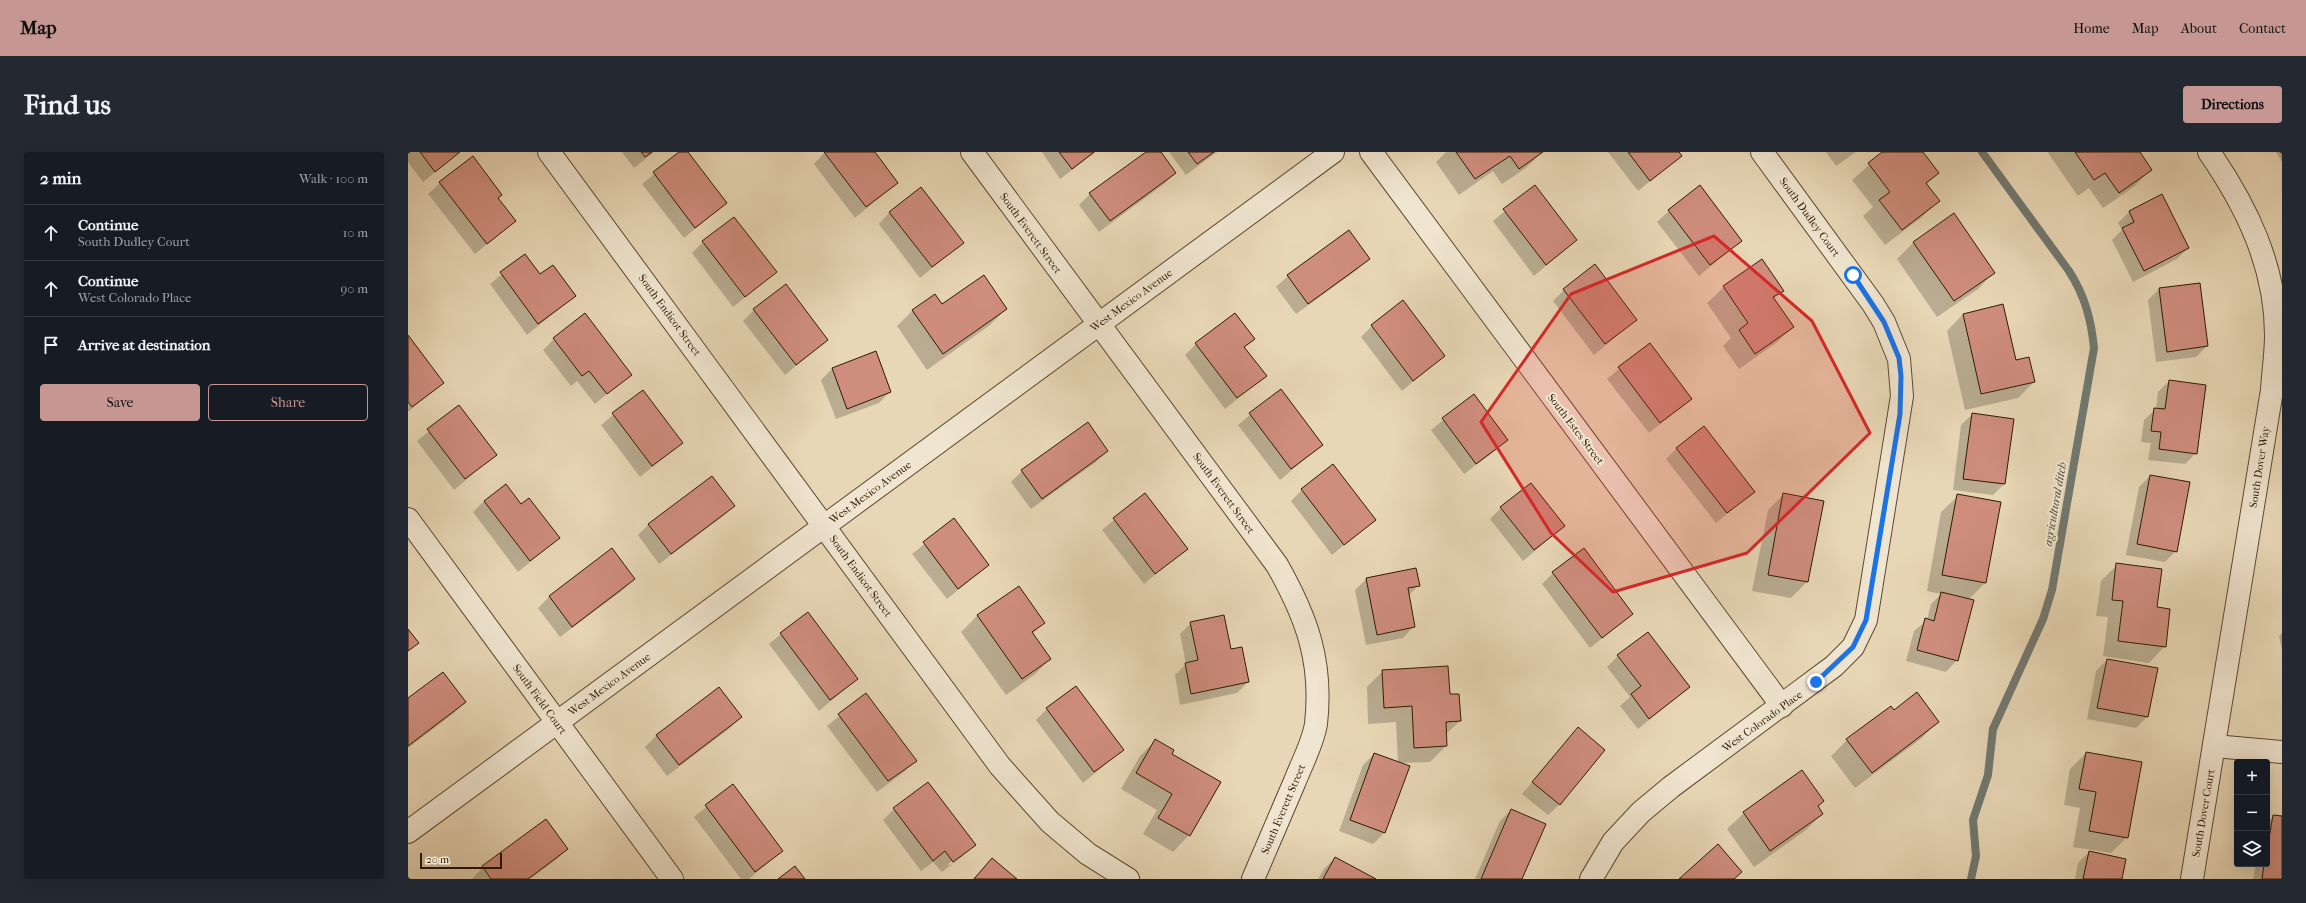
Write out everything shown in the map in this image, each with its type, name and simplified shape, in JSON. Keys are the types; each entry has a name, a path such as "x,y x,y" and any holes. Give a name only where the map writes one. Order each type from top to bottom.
{"street":[{"name":"South Endicot Street","path":"549,152 1000,766 1022,793 1050,822 1088,854 1128,879"},
{"name":"South Everett Street","path":"972,152 1277,565 1306,622 1314,651 1317,690 1316,725 1306,754 1253,879"},
{"name":"West Mexico Avenue","path":"408,832 1333,152"},
{"name":"South Estes Street","path":"1371,152 1782,706"},
{"name":"South Dudley Court","path":"1762,152 1853,275 1884,322"},
{"name":"South Dover Way","path":"2209,152 2234,188 2259,243 2267,267 2274,305 2276,335 2272,390 2214,746"},
{"name":"West Colorado Place","path":"1592,879 1613,842 1641,812 1671,787 1816,682 1842,659 1859,638 1866,620 1902,396 1899,358 1884,322"},
{"name":"South Field Court","path":"408,519 672,879"},
{"path":"2214,746 2282,752"},
{"name":"South Dover Court","path":"2192,879 2214,746"}],"highlighted area":[{"path":"1714,236 1812,321 1870,433 1747,553 1613,592 1551,533 1481,422 1571,294"}],"building":[{"path":"420,152 460,152 435,172"},
{"path":"641,152 652,152 645,157"},
{"path":"679,152 688,152 727,203 695,228 653,172"},
{"path":"824,152 875,152 898,183 866,207"},
{"path":"1059,152 1094,152 1072,169"},
{"path":"1146,152 1161,152 1176,173 1110,221 1089,193"},
{"path":"1188,152 1214,152 1197,164"},
{"path":"1456,152 1543,152 1519,169 1510,156 1475,179"},
{"path":"1628,152 1679,152 1682,156 1650,181"},
{"path":"1882,152 1923,152 1939,173 1926,183 1940,201 1902,230 1879,200 1890,192 1868,163"},
{"path":"2075,152 2140,152 2152,170 2119,193 2105,173 2094,180"},
{"path":"473,156 502,195 498,198 516,221 487,244 439,182"},
{"path":"1535,185 1577,240 1546,265 1503,209"},
{"path":"1700,185 1742,241 1710,265 1668,210"},
{"path":"921,187 964,243 932,267 889,212"},
{"path":"2162,194 2189,248 2144,271 2122,228 2134,222 2129,211"},
{"path":"1954,213 1995,273 1954,301 1913,242"},
{"path":"734,217 777,272 745,297 702,241"},
{"path":"1349,230 1370,259 1308,304 1287,275"},
{"path":"525,254 540,274 553,265 576,296 538,324 500,272"},
{"path":"1762,259 1784,291 1773,297 1794,327 1755,354 1739,330 1748,323 1723,286"},
{"path":"1595,264 1637,320 1605,344 1563,289"},
{"path":"984,275 1007,309 943,354 912,310 935,294 942,304"},
{"path":"2200,283 2208,346 2167,352 2159,288"},
{"path":"786,284 828,340 796,365 753,309"},
{"path":"1403,300 1445,356 1413,381 1371,325"},
{"path":"2003,304 2016,360 2029,357 2035,382 1981,394 1963,314"},
{"path":"585,313 632,375 607,394 589,371 582,376 553,338"},
{"path":"1235,313 1255,339 1244,347 1267,376 1237,398 1195,343"},
{"path":"408,335 444,383 412,407 408,402"},
{"path":"1650,343 1692,399 1660,423 1618,367"},
{"path":"876,351 891,392 847,409 832,368"},
{"path":"2169,380 2206,385 2197,454 2159,449 2161,432 2151,431 2154,408 2165,409"},
{"path":"1281,389 1323,445 1291,469 1249,413"},
{"path":"643,390 683,443 652,466 612,413"},
{"path":"1474,394 1508,440 1476,464 1442,418"},
{"path":"459,405 497,455 465,479 427,429"},
{"path":"1972,413 2014,419 2005,484 1963,479"},
{"path":"1088,422 1108,451 1042,499 1021,470"},
{"path":"1704,426 1755,492 1727,513 1676,448"},
{"path":"1333,464 1376,520 1344,545 1301,489"},
{"path":"2150,475 2190,482 2177,552 2137,544"},
{"path":"712,476 735,506 671,554 648,524"},
{"path":"1531,483 1565,526 1534,550 1500,507"},
{"path":"506,484 521,504 529,498 560,538 530,561 484,501"},
{"path":"1145,493 1188,549 1155,574 1113,518"},
{"path":"1783,493 1824,501 1808,582 1768,575"},
{"path":"1957,494 2001,502 1986,583 1942,575"},
{"path":"954,518 989,565 958,589 923,542"},
{"path":"612,548 635,579 572,627 549,596"},
{"path":"1584,548 1633,614 1602,638 1552,572"},
{"path":"2116,563 2162,569 2157,607 2170,609 2166,647 2118,641 2123,601 2112,600"},
{"path":"1416,568 1420,586 1408,588 1415,627 1377,635 1366,578"},
{"path":"1019,586 1045,623 1032,632 1051,659 1022,679 977,615"},
{"path":"1941,592 1974,600 1958,661 1917,650 1925,618 1934,621"},
{"path":"808,612 858,679 830,700 780,633"},
{"path":"1224,615 1231,649 1242,647 1249,682 1191,694 1185,663 1198,660 1190,622"},
{"path":"408,629 419,643 408,651"},
{"path":"1648,632 1690,687 1649,719 1631,694 1641,686 1617,655"},
{"path":"2107,659 2158,668 2148,717 2097,708"},
{"path":"1448,666 1450,694 1459,694 1461,721 1446,722 1447,746 1414,748 1412,706 1384,708 1382,670"},
{"path":"443,672 466,702 408,746 408,698"},
{"path":"1076,686 1124,750 1094,772 1046,708"},
{"path":"719,687 742,717 679,765 656,735"},
{"path":"1917,692 1939,722 1872,773 1846,739 1891,706 1894,710"},
{"path":"866,693 917,761 888,781 838,714"},
{"path":"1578,727 1605,750 1560,805 1532,782"},
{"path":"1155,739 1174,750 1172,754 1221,782 1190,836 1158,818 1172,794 1136,773"},
{"path":"2086,752 2142,762 2128,838 2089,831 2096,792 2079,789"},
{"path":"1374,753 1410,766 1385,833 1350,820"},
{"path":"1802,770 1824,801 1818,806 1823,814 1770,851 1743,812"},
{"path":"928,782 976,845 953,862 945,851 933,861 893,808"},
{"path":"733,784 783,851 755,872 705,805"},
{"path":"1511,809 1546,824 1522,879 1481,879"},
{"path":"2273,815 2282,816 2282,879 2262,879 2264,867 2270,867 2270,832"},
{"path":"546,819 568,849 528,879 491,879 482,866"},
{"path":"1718,844 1742,872 1734,879 1679,879"},
{"path":"2089,851 2126,859 2122,879 2083,879"},
{"path":"1335,857 1376,879 1323,879"},
{"path":"992,858 1017,879 974,879"},
{"path":"795,866 805,879 778,879"}],"waterway":[{"name":"agricultural ditch","path":"1971,879 1976,856 1973,820 1988,775 1993,729 2043,619 2052,590 2094,348 2086,308 2075,280 1982,152"}],"route":[{"path":"1816,682 1853,647 1859,638 1866,620 1902,396 1899,358 1884,322 1853,275"}]}
